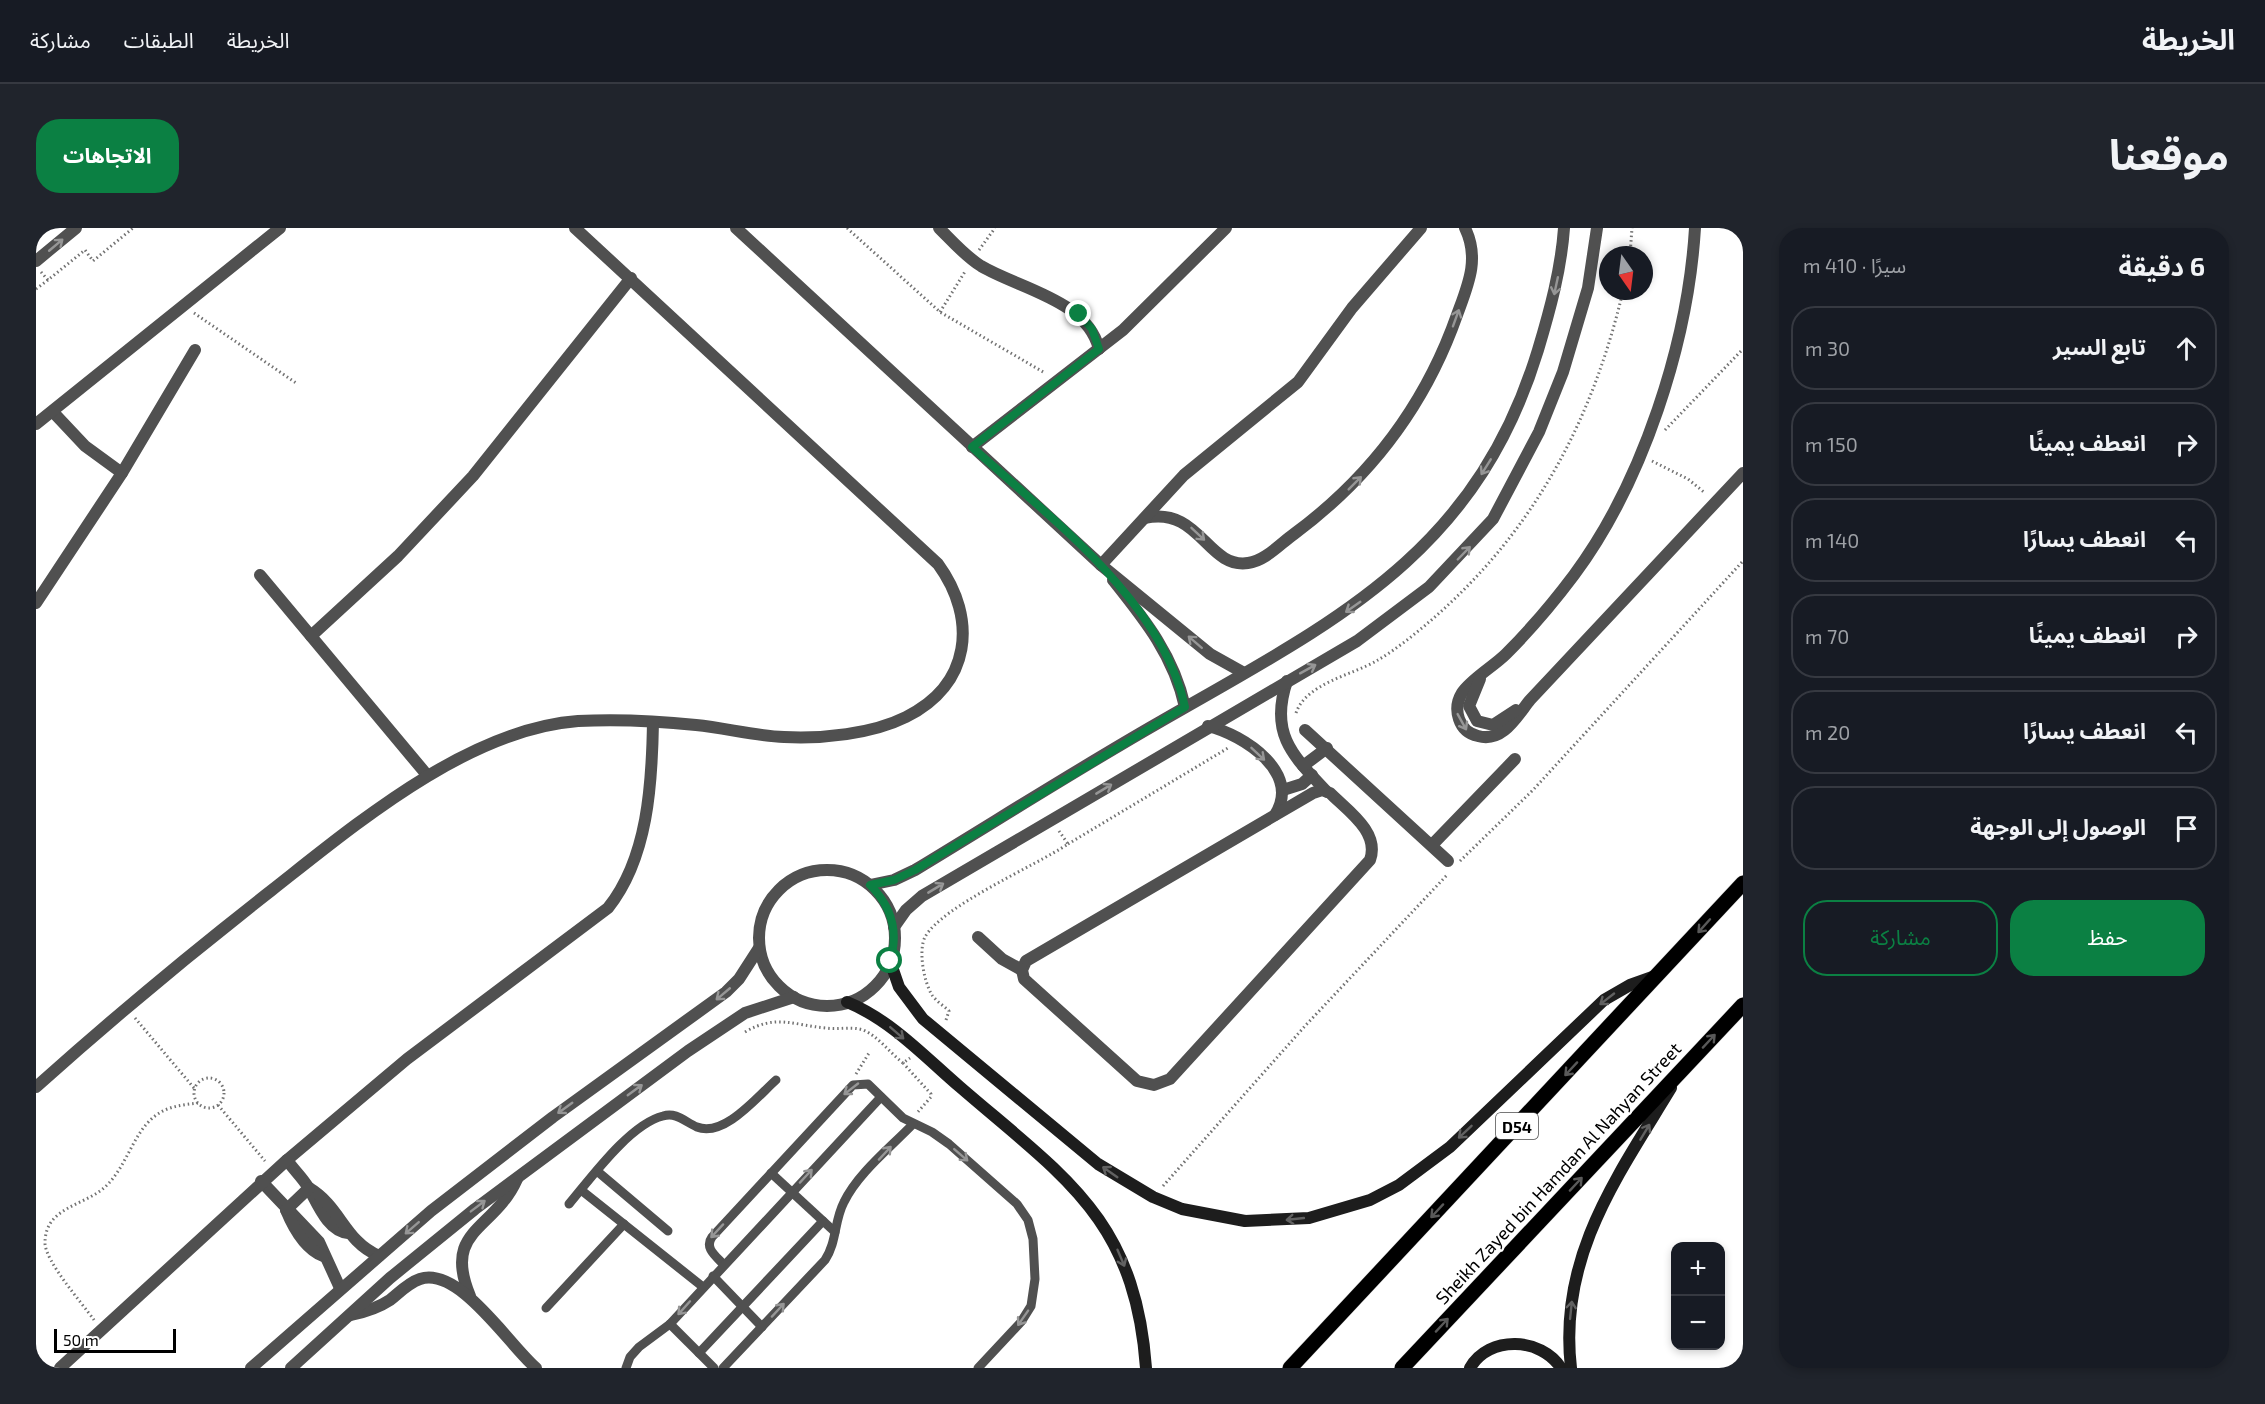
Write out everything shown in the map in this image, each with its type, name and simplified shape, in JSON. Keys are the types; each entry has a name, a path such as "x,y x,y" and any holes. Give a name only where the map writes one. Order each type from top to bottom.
{"main road":[{"name":"D54","path":"1290,1368 1743,883"},
{"name":"Sheikh Zayed bin Hamdan Al Nahyan Street","path":"1402,1368 1743,1005"}],"street":[{"path":"36,261 76,228"},
{"path":"36,424 280,228"},
{"path":"36,1088 126,1008 302,866 427,775 502,740 549,726 578,722 653,722 698,725 785,737 835,734 885,725 920,710 947,684 963,649 965,630 959,602 938,564 575,228"},
{"path":"736,228 1101,565 1220,662 1244,673"},
{"path":"939,228 981,266 1079,314 1092,329 1099,349"},
{"path":"972,447 1099,349 1153,303 1226,228"},
{"path":"1101,565 1197,463 1298,382 1352,308 1421,228"},
{"path":"1145,518 1161,516 1184,522 1224,558 1246,564 1267,555 1337,500 1367,471 1399,431 1438,364 1474,265 1472,246 1465,228"},
{"path":"870,885 894,880 915,870 1331,622 1380,587 1424,546 1464,500 1499,446 1526,387 1553,301 1564,228"},
{"path":"894,927 906,910 922,896 1208,726 1357,641 1405,607 1451,566 1493,519 1539,432 1563,372 1588,288 1597,228"},
{"path":"1695,228 1691,272 1680,330 1659,403 1618,508 1576,573 1531,627 1482,676 1465,689 1457,708 1463,727 1474,735 1488,738 1501,734 1743,472"},
{"path":"311,636 398,556 466,484 631,278"},
{"path":"36,603 122,473 195,350"},
{"path":"53,412 85,446 122,473"},
{"path":"1101,565 1143,618 1167,654 1178,680 1185,707"},
{"path":"260,575 427,775"},
{"path":"978,937 1002,959 1022,970 1027,982 1137,1081 1154,1085 1170,1079 1370,860 1373,846 1370,834 1308,771 1291,751 1282,732 1280,706 1287,681"},
{"path":"60,1368 286,1160 407,1059 608,908 625,884 639,842 650,782 653,722"},
{"path":"1208,726 1244,741 1277,773 1283,790 1280,808 1275,815"},
{"path":"1305,729 1432,845 1451,866"},
{"path":"1283,790 1302,784 1308,771 1327,747"},
{"path":"1432,845 1515,759"},
{"path":"1022,970 1026,961 1316,791 1327,792"},
{"path":"251,1368 431,1211 553,1117 726,992 750,964 759,948 761,919 767,905 781,888 799,876 828,870 857,877 870,885 886,904 894,927 890,961 878,982 869,991 847,1002 820,1005 794,997 771,976 759,948"},
{"path":"890,961 906,998 937,1030 1098,1164 1153,1197 1214,1217 1277,1221 1319,1215 1370,1200 1425,1167 1604,1000 1630,985 1659,975"},
{"path":"291,1368 432,1243 518,1176 730,1022 760,1006 794,997"},
{"path":"847,1002 883,1021 1067,1179 1094,1211 1117,1247 1133,1285 1143,1326 1146,1368"},
{"path":"1571,1368 1569,1323 1573,1291 1590,1229 1604,1199 1682,1071"},
{"path":"286,1160 309,1188 326,1200 344,1223 348,1233 362,1247 379,1256"},
{"path":"471,1297 460,1264 462,1250 470,1235 501,1206 518,1176"},
{"path":"261,1181 286,1210 301,1220 319,1242 323,1256 340,1288"},
{"path":"286,1210 309,1188"},
{"path":"350,1315 376,1308 412,1282 425,1278 444,1280 471,1297 523,1362 536,1368"},
{"path":"1470,1368 1486,1351 1502,1344 1519,1343 1535,1348 1561,1368"}],"lane":[{"path":"569,1204 623,1142 659,1117 672,1115 700,1128 719,1128 776,1080"},
{"path":"724,1265 710,1249 710,1239 857,1083 868,1084 914,1124 941,1138 1017,1204 1031,1230 1035,1279 1031,1306 1021,1322 978,1368"},
{"path":"626,1368 630,1357 639,1347 670,1324 881,1097"},
{"path":"723,1368 825,1260 832,1247 840,1211 850,1192 914,1124"},
{"path":"597,1171 668,1231"},
{"path":"771,1173 835,1232"},
{"path":"581,1190 703,1287"},
{"path":"699,1353 823,1221"},
{"path":"546,1308 624,1224"},
{"path":"713,1276 762,1327"},
{"path":"670,1324 714,1368"}],"path":[{"path":"36,289 85,250 93,261 133,228"},
{"path":"847,228 940,312 1058,381"},
{"path":"1631,246 1632,228"},
{"path":"36,266 48,280"},
{"path":"185,306 296,384"},
{"path":"1646,438 1661,433 1674,423 1743,349"},
{"path":"1639,457 1673,470 1688,479 1715,503"},
{"path":"1153,1197 1451,866 1533,790 1743,561"},
{"path":"937,1030 949,1016 949,1011 932,996 924,970 923,940 944,915 1068,844 1214,755 1244,741"},
{"path":"1052,819 1068,844"},
{"path":"126,1008 194,1088 198,1103"},
{"path":"740,1034 757,1025 782,1020 828,1029 864,1030 903,1063 931,1094 931,1097 918,1109 914,1124"},
{"path":"903,1063 918,1051"},
{"path":"857,1083 856,1072 869,1053"},
{"path":"100,1329 48,1255 46,1239 51,1222 59,1212 83,1202 107,1185 126,1160 143,1128 156,1115 173,1106 198,1103 208,1108 218,1104 224,1090 217,1081 201,1080 194,1088"},
{"path":"218,1104 273,1171"}],"route":[{"path":"890,961 895,939 891,915 886,904 870,885 905,876 1185,707 1178,680 1167,654 1155,634 1101,565 972,447 1099,349 1092,329 1079,314"}]}
